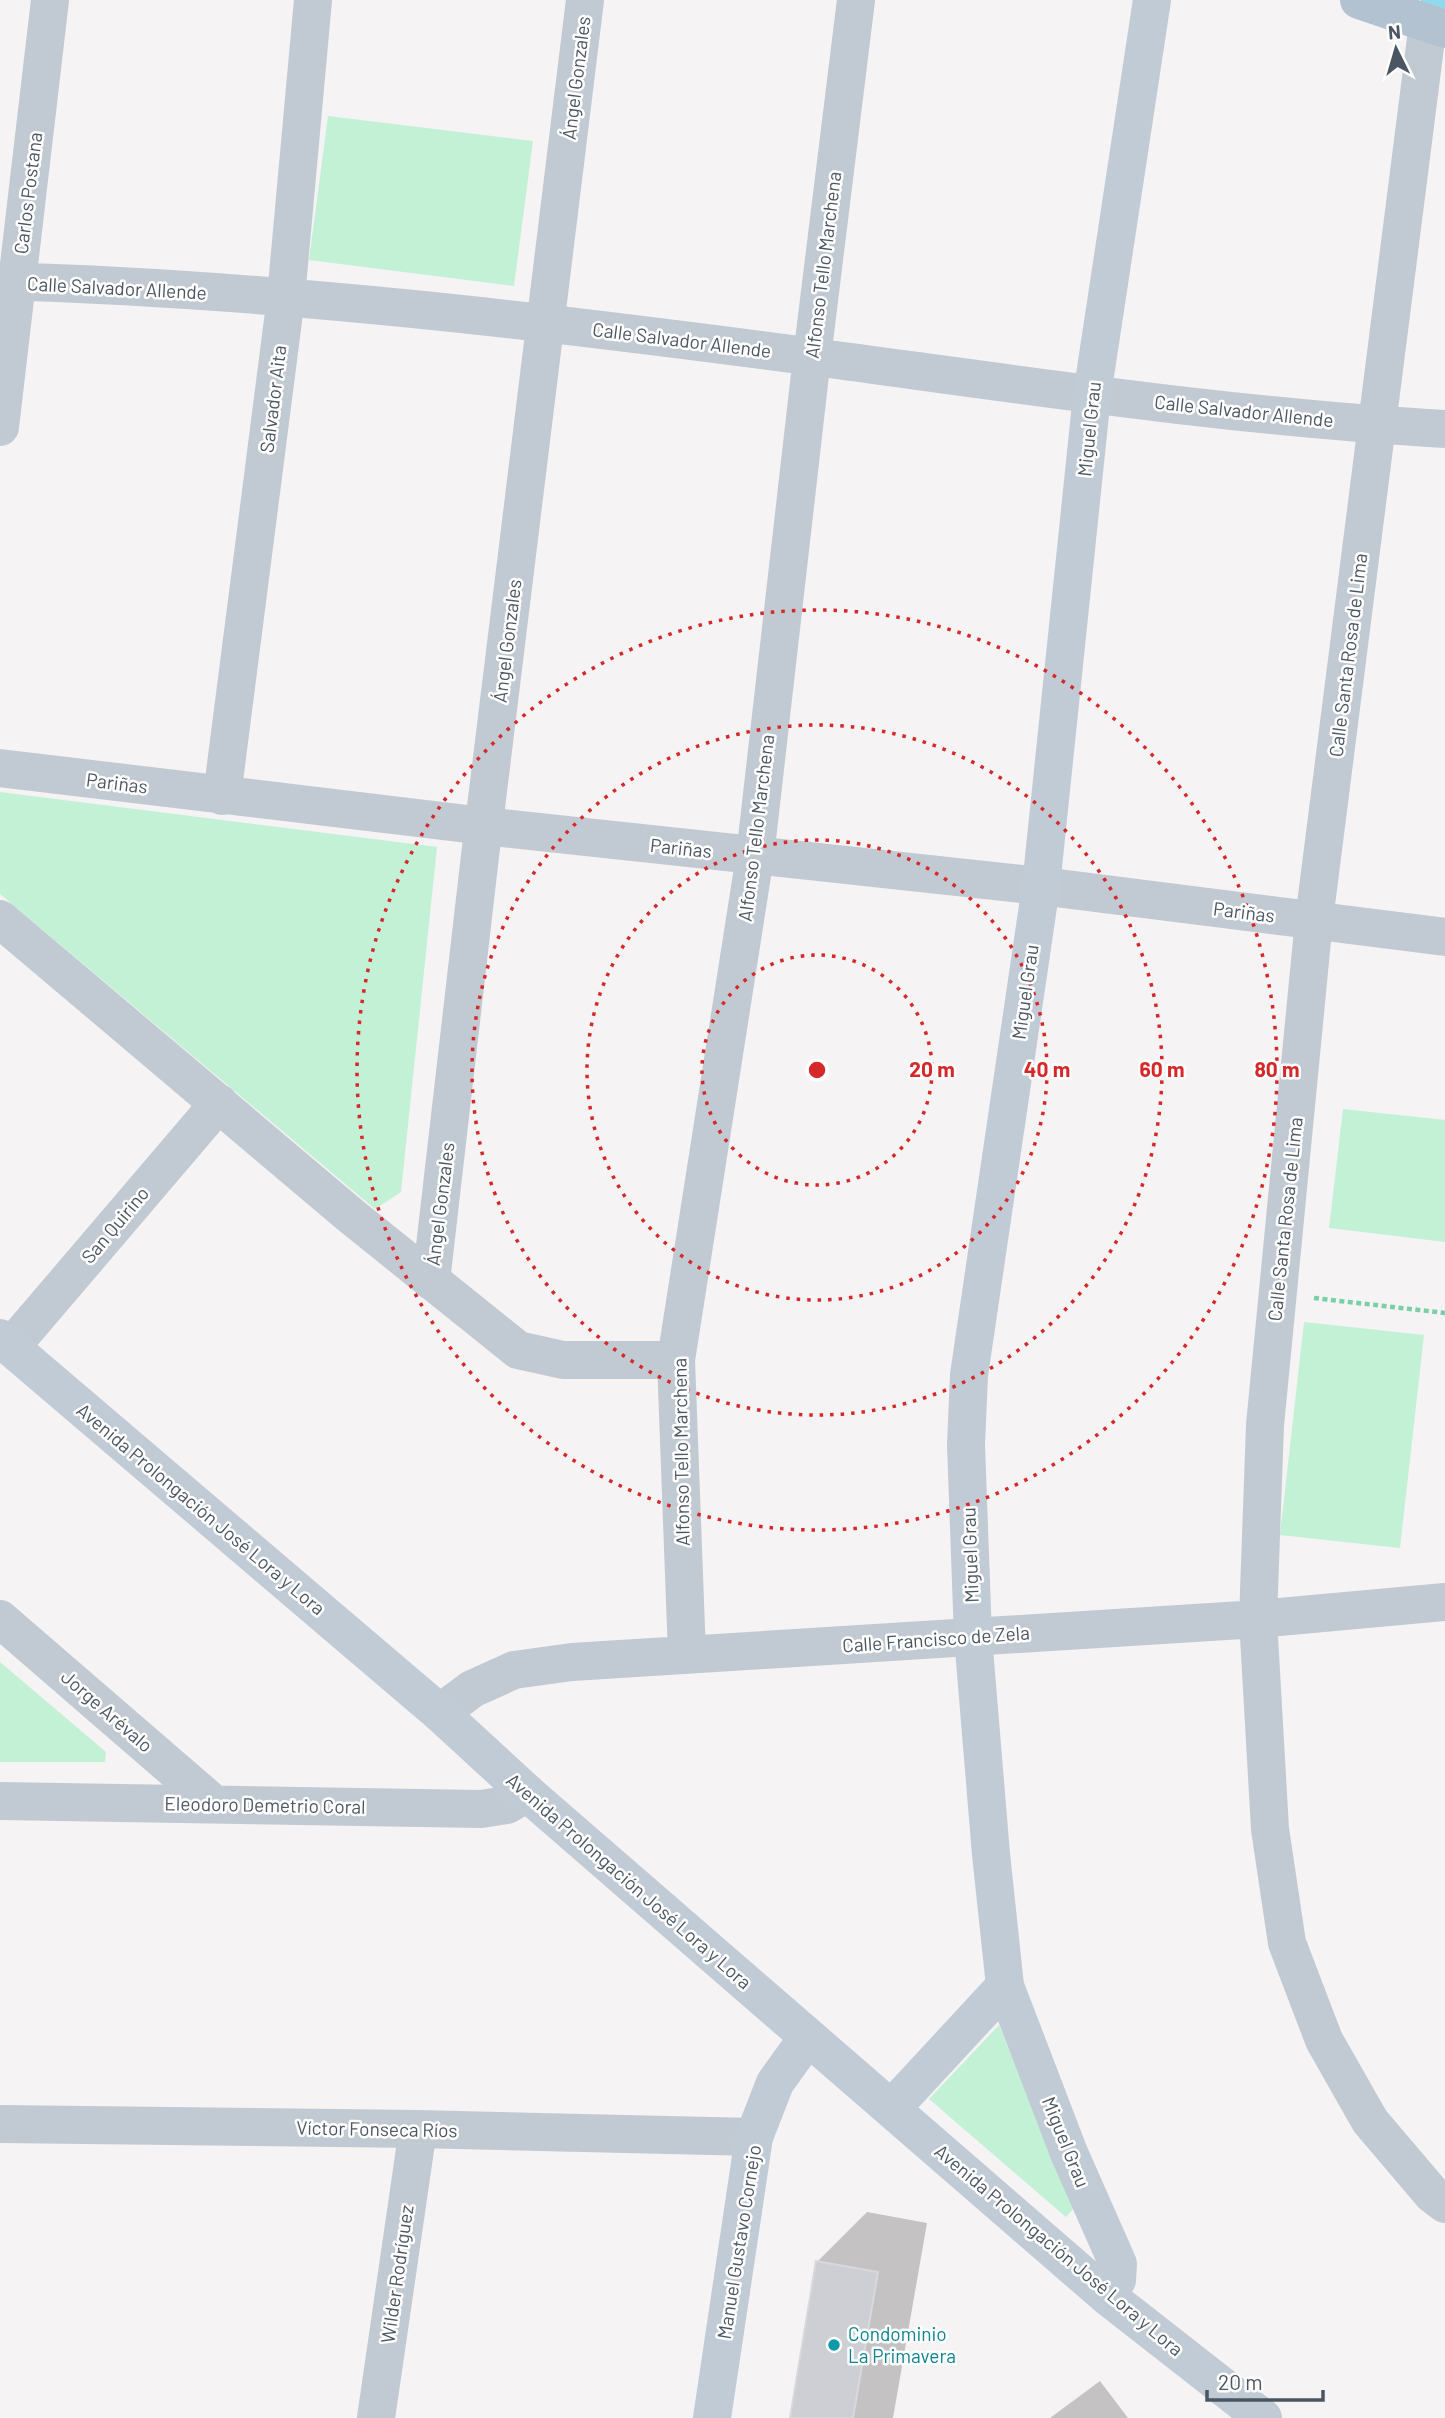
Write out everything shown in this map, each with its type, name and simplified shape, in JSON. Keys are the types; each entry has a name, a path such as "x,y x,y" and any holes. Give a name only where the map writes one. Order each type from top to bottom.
{"main road":[{"path":"1359,0 1437,26"}],"street":[{"name":"Carlos Postana","path":"0,427 9,282 50,0"},
{"name":"Salvador Aita","path":"222,796 286,297 313,0"},
{"name":"Ángel Gonzales","path":"431,1282 585,0"},
{"name":"Alfonso Tello Marchena","path":"687,1656 676,1360 755,856 856,0"},
{"name":"Miguel Grau","path":"1107,2296 1117,2280 1118,2263 1069,2153 1005,1986 973,1637 966,1445 969,1375 1041,886 1092,395 1152,0"},
{"name":"Calle Santa Rosa de Lima","path":"1437,26 1378,425 1314,920 1265,1425 1258,1619 1270,1829 1287,1943 1324,2040 1370,2121 1432,2194 1445,2204"},
{"name":"Calle Salvador Allende","path":"9,282 286,297 547,322 1092,395 1378,425 1445,429"},
{"name":"Pariñas","path":"0,768 484,826 1041,886 1445,937"},
{"path":"0,919 431,1282 518,1350 563,1360 676,1360"},
{"name":"San Quirino","path":"6,1342 219,1103"},
{"name":"Avenida Prolongación José Lora y Lora","path":"6,1342 440,1713 527,1793 1107,2296 1263,2418"},
{"name":"Calle Francisco de Zela","path":"440,1713 472,1689 514,1670 572,1662 1258,1619 1445,1602"},
{"name":"Jorge Arévalo","path":"0,1619 214,1804"},
{"name":"Eleodoro Demetrio Coral","path":"0,1801 481,1809 506,1805 527,1793"},
{"path":"891,2108 1005,1986"},
{"name":"Manuel Gustavo Cornejo","path":"712,2418 754,2137 775,2083 808,2037"},
{"name":"Víctor Fonseca Ríos","path":"0,2124 418,2129 754,2137"},
{"name":"Wilder Rodríguez","path":"376,2418 418,2129"}],"path":[{"path":"1278,1294 1445,1313"}],"green space":[{"path":"328,116 533,141 514,286 309,260"},
{"path":"0,792 437,847 401,1192 375,1209 0,894"},
{"path":"1343,1109 1445,1120 1445,1242 1329,1228"},
{"path":"1304,1322 1424,1335 1400,1548 1280,1535"},
{"path":"0,1662 106,1752 105,1762 0,1762"},
{"path":"999,2025 1073,2209 1066,2217 929,2099"}],"building":[{"name":"Condominio La Primavera","path":"816,2261 878,2272 853,2418 790,2418"}],"waterway":[{"path":"1441,0 1445,1"}],"place":[{"name":"Condominio La Primavera","path":"834,2345"}]}
